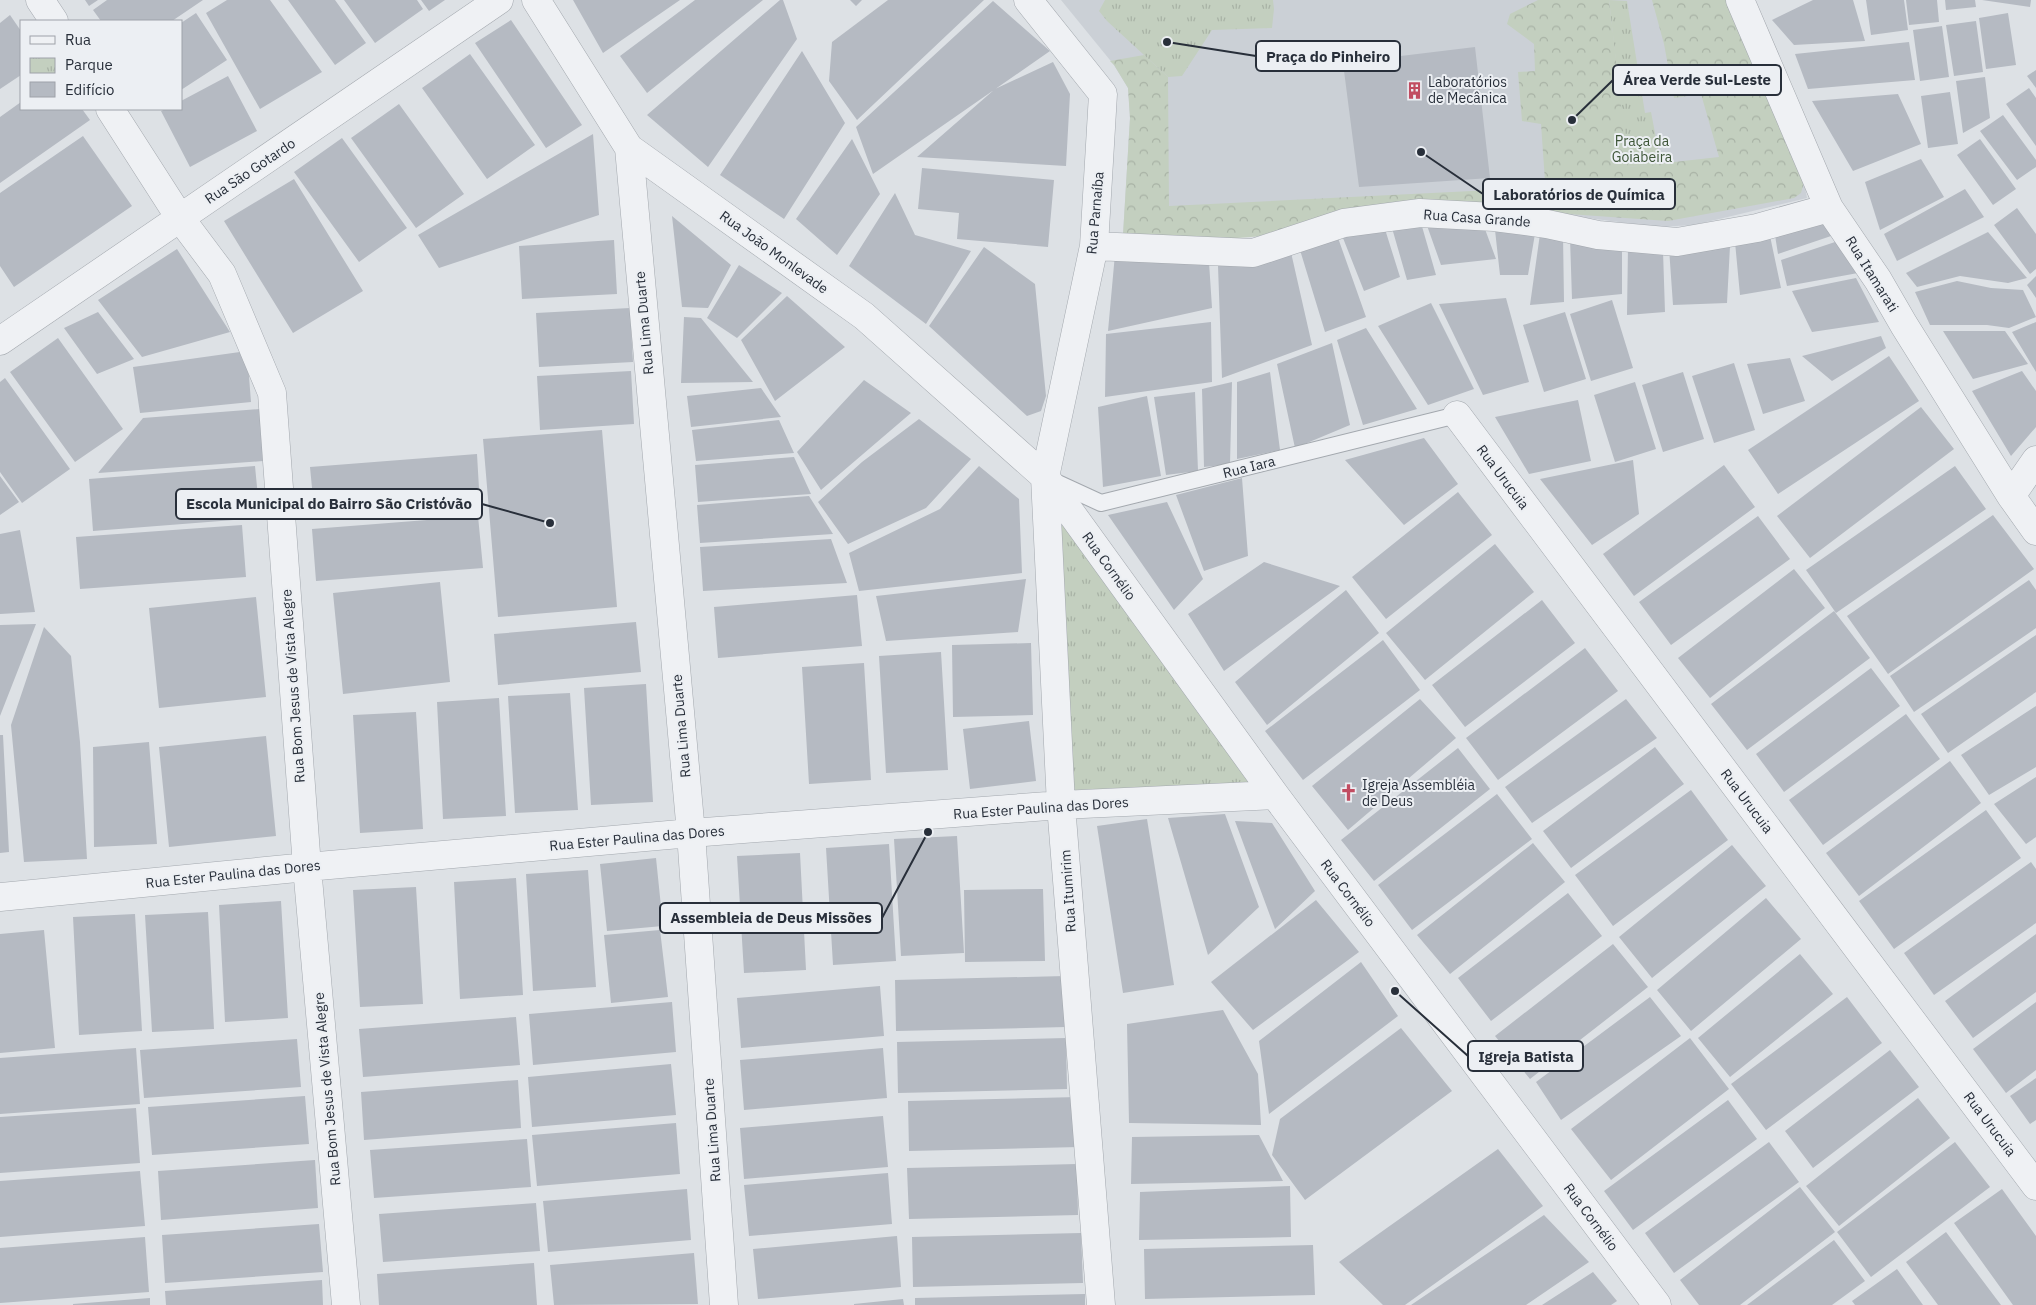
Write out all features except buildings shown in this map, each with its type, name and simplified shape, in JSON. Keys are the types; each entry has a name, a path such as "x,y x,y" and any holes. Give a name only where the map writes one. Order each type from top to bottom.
{"street":[{"path":"40,0 53,20"},
{"name":"Rua São Gotardo","path":"0,340 499,0"},
{"name":"Rua João Monlevade","path":"536,0 629,148 864,316 1045,477"},
{"name":"Rua Parnaíba","path":"1028,0 1103,94 1094,246 1045,477"},
{"name":"Rua Itamarati","path":"1740,0 1829,208 1878,280 2011,496 2036,531"},
{"name":"Rua Bom Jesus de Vista Alegre","path":"111,110 180,218 222,274 272,393 307,867 346,1305"},
{"name":"Rua Lima Duarte","path":"629,148 691,833 724,1305"},
{"name":"Rua Casa Grande","path":"1094,246 1253,252 1344,223 1420,213 1494,217 1547,224 1598,235 1677,242 1757,228 1829,208"},
{"name":"Rua Urucuia","path":"1457,415 2036,1186"},
{"path":"2011,496 2036,460"},
{"name":"Rua Cornélio","path":"1045,477 1274,795 1657,1305"},
{"name":"Rua Itumirim","path":"1045,477 1061,805 1101,1305"},
{"name":"Rua Ester Paulina das Dores","path":"0,897 307,867 691,833 1061,805 1274,795"}],"lane":[{"name":"Rua Iara","path":"1045,477 1101,503 1457,415"}],"shaded area":[{"path":"1061,0 1727,0 1804,182 1807,198 1694,225 1658,227 1540,212 1352,210 1314,218 1264,236 1123,235 1130,118 1128,88 1114,65"}],"green space":[{"path":"1105,0 1273,0 1272,28 1212,30 1182,76 1168,77 1107,21 1099,11"},
{"path":"1538,0 1609,0 1629,167 1719,157 1701,94 1674,98 1664,44 1652,0 1727,0 1804,182 1801,193 1794,198 1668,221 1540,212 1352,210 1314,218 1264,236 1224,239 1123,235 1130,118 1128,88 1110,61 1144,55 1168,77 1169,206 1492,190 1545,181 1541,124 1522,121 1518,72 1535,71 1534,44 1507,24 1510,14"},
{"name":"Praça da Goiabeira","path":"1609,0 1627,1 1645,113 1651,112 1661,164 1628,167"},
{"path":"1053,506 1261,788 1067,790"}],"place":[{"name":"Praça do Pinheiro","path":"1167,42"},
{"name":"Laboratórios de Mecânica","path":"1414,90"},
{"name":"Área Verde Sul-Leste","path":"1572,120"},
{"name":"Laboratórios de Química","path":"1421,152"},
{"name":"Escola Municipal do Bairro São Cristóvão","path":"550,523"},
{"name":"Igreja Assembléia de Deus","path":"1348,793"},
{"name":"Assembleia de Deus Missões","path":"928,832"},
{"name":"Igreja Batista","path":"1395,991"}]}
